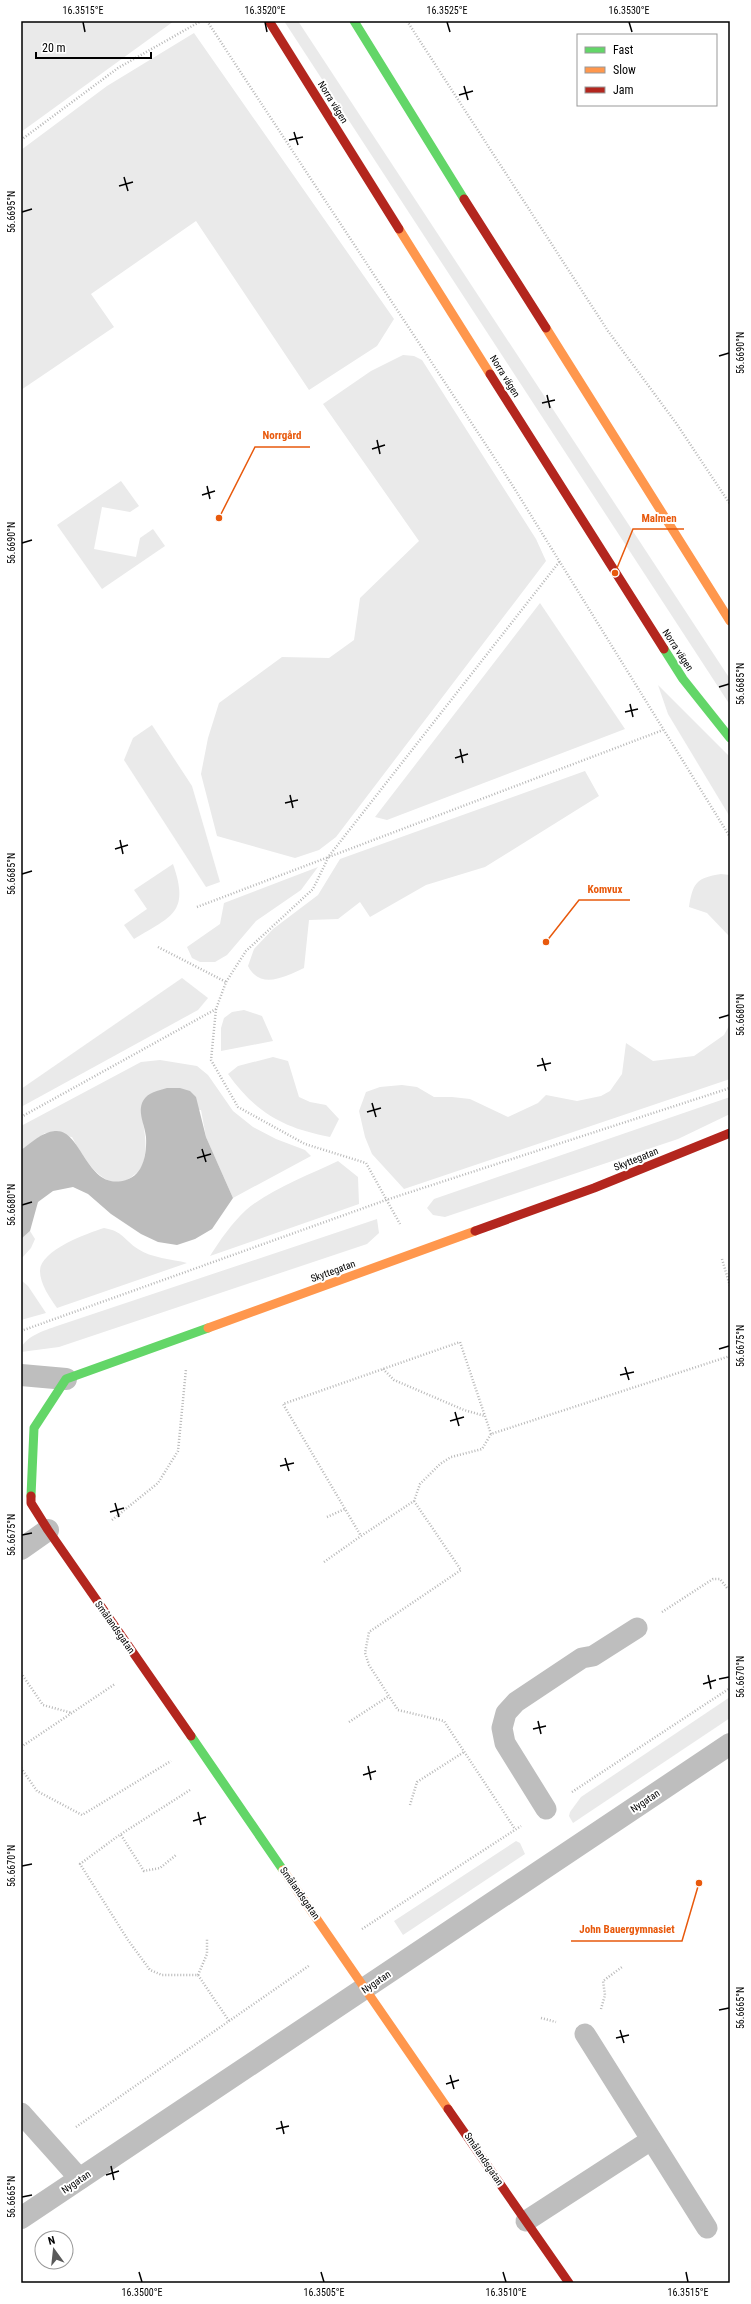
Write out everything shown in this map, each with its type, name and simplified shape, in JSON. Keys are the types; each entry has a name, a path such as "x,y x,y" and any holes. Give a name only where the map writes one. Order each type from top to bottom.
{"street":[{"name":"Norra vägen","path":"269,21 683,679 730,738"},
{"path":"354,21 424,136 730,621"},
{"name":"Skyttegatan","path":"66,1379 594,1188 730,1133"},
{"path":"21,1375 66,1379"},
{"name":"Smålandsgatan","path":"66,1379 34,1428 31,1502 48,1530 338,1946 569,2283"},
{"path":"21,1549 48,1530"},
{"name":"Nygatan","path":"21,2218 730,1744"}],"lane":[{"path":"546,1809 505,1743 502,1728 506,1713 516,1702 582,1658 593,1656 637,1628"},
{"path":"585,2034 707,2228"},
{"path":"21,2113 80,2179"},
{"path":"526,2221 651,2140"}],"path":[{"path":"21,140 118,68 201,21"},
{"path":"207,21 560,561 730,837"},
{"path":"407,21 608,331 676,423 730,504"},
{"path":"415,1253 366,1163 305,1144 238,1107 211,1060 216,1009 226,982 246,951 313,889 329,856 560,561"},
{"path":"197,907 664,730"},
{"path":"158,947 226,982"},
{"path":"21,1117 216,1009"},
{"path":"21,1331 386,1200 730,1088"},
{"path":"722,1259 730,1286"},
{"path":"112,1520 158,1483 178,1451 189,1334"},
{"path":"361,1536 283,1404 460,1342 491,1434"},
{"path":"516,1829 444,1722 398,1710 369,1665 366,1653 369,1632 461,1570 414,1501 416,1490 430,1472 451,1457 482,1449 491,1434 730,1356"},
{"path":"383,1369 394,1380 464,1410 485,1416"},
{"path":"324,1562 414,1501"},
{"path":"327,1517 345,1509"},
{"path":"637,1628 713,1579 720,1579 727,1588"},
{"path":"21,1747 142,1665"},
{"path":"21,1673 43,1705 72,1713"},
{"path":"49,2145 338,1946 730,1688"},
{"path":"349,1722 389,1696"},
{"path":"21,1768 37,1791 82,1815 197,1745"},
{"path":"410,1805 417,1782 464,1752"},
{"path":"198,1975 162,1975 150,1970 128,1940 80,1864 121,1834 217,1773"},
{"path":"121,1834 144,1871 160,1868 176,1855"},
{"path":"198,1975 207,1954 207,1939"},
{"path":"585,2034 580,2028 596,2016 602,2006 605,1995 603,1980 622,1967"},
{"path":"198,1975 229,2021"}],"shaded area":[{"path":"21,21 174,21 21,132"},
{"path":"284,21 298,21 730,679 730,705"},
{"path":"194,33 394,319 377,346 309,390 196,221 91,294 114,327 21,390 21,150 107,86"},
{"path":"403,355 414,356 422,360 536,539 546,561 336,837 319,850 295,858 217,836 201,774 208,738 219,703 282,657 329,658 354,640 360,598 419,541 323,404 371,371"},
{"path":"121,481 139,506 130,512 102,507 94,549 136,557 140,538 153,529 165,546 102,589 57,525"},
{"path":"540,603 625,729 387,820 375,817"},
{"path":"658,685 730,757 730,817 668,714"},
{"path":"152,725 192,786 220,882 206,887 124,760 133,738"},
{"path":"585,771 599,796 485,867 426,885 370,917 360,902 338,919 309,920 304,968 289,975 281,978 266,980 259,978 248,966 254,949 273,929 318,895 340,859"},
{"path":"173,864 178,880 179,893 178,903 174,911 168,918 134,939 124,925 147,909 134,890"},
{"path":"318,867 301,890 256,921 227,955 215,962 200,962 192,958 187,947 220,924 224,903"},
{"path":"721,874 730,875 730,937 707,913 689,907 692,892 697,883 706,877"},
{"path":"182,978 208,998 198,1010 21,1107 21,1089"},
{"path":"244,1010 262,1016 273,1041 221,1051 221,1028 224,1018 232,1012"},
{"path":"730,1024 730,1079 404,1189 372,1154 365,1137 359,1111 366,1092 380,1087 402,1085 417,1087 434,1097 470,1099 508,1117 538,1103 546,1095 577,1101 601,1096 610,1091 622,1074 626,1043 653,1061 694,1056 724,1035"},
{"path":"273,1057 288,1061 299,1097 310,1102 326,1105 339,1119 330,1137 298,1129 272,1117 249,1099 238,1088 228,1074 238,1066"},
{"path":"160,1060 197,1066 208,1075 233,1111 253,1127 276,1139 305,1150 311,1156 233,1198 206,1137 201,1110 141,1108 145,1140 144,1160 141,1168 137,1172 130,1178 121,1182 112,1182 95,1171 81,1153 72,1137 45,1133 21,1150 21,1126 141,1062"},
{"path":"167,1088 180,1088 190,1091 196,1097 206,1137 233,1198 212,1229 195,1239 177,1245 158,1242 141,1234 111,1214 88,1194 73,1187 53,1191 38,1202 30,1231 21,1239 21,1150 46,1133 55,1131 64,1133 72,1139 93,1169 102,1177 113,1181 126,1180 137,1173 141,1168 145,1156 146,1137 141,1105 145,1098 150,1094"},
{"path":"730,1097 730,1114 678,1139 445,1217 433,1215 427,1208 434,1199"},
{"path":"338,1161 358,1177 359,1204 210,1256 236,1220 255,1203 278,1189"},
{"path":"377,1219 379,1233 367,1244 59,1347 21,1352 22,1347 29,1338 47,1330"},
{"path":"104,1228 115,1231 143,1252 187,1263 57,1308 46,1291 40,1276 42,1263 56,1249 77,1238"},
{"path":"30,1231 35,1239 31,1248 21,1259 21,1239"},
{"path":"22,1281 28,1286 46,1313 21,1320"},
{"path":"730,1697 730,1718 573,1823 569,1816 570,1812 581,1797"},
{"path":"516,1841 520,1843 525,1854 403,1935 394,1921"}],"traffic: fast":[{"path":"354,21 464,199"},
{"path":"664,649 683,679 730,738"},
{"path":"31,1496 34,1428 66,1379 208,1328"},
{"path":"191,1736 283,1870"}],"traffic: slow":[{"path":"399,229 490,374"},
{"path":"546,328 730,621"},
{"path":"208,1328 475,1231"},
{"path":"283,1870 448,2109"}],"traffic: jam":[{"path":"269,21 399,229"},
{"path":"464,199 546,328"},
{"path":"490,374 664,649"},
{"path":"475,1231 594,1188 730,1133"},
{"path":"31,1496 31,1503 48,1530 191,1736"},
{"path":"448,2109 569,2283"}],"place":[{"name":"Norrgård","path":"219,518"},
{"name":"Malmen","path":"615,573"},
{"name":"Komvux","path":"546,942"},
{"name":"John Bauergymnasiet","path":"699,1883"}]}
